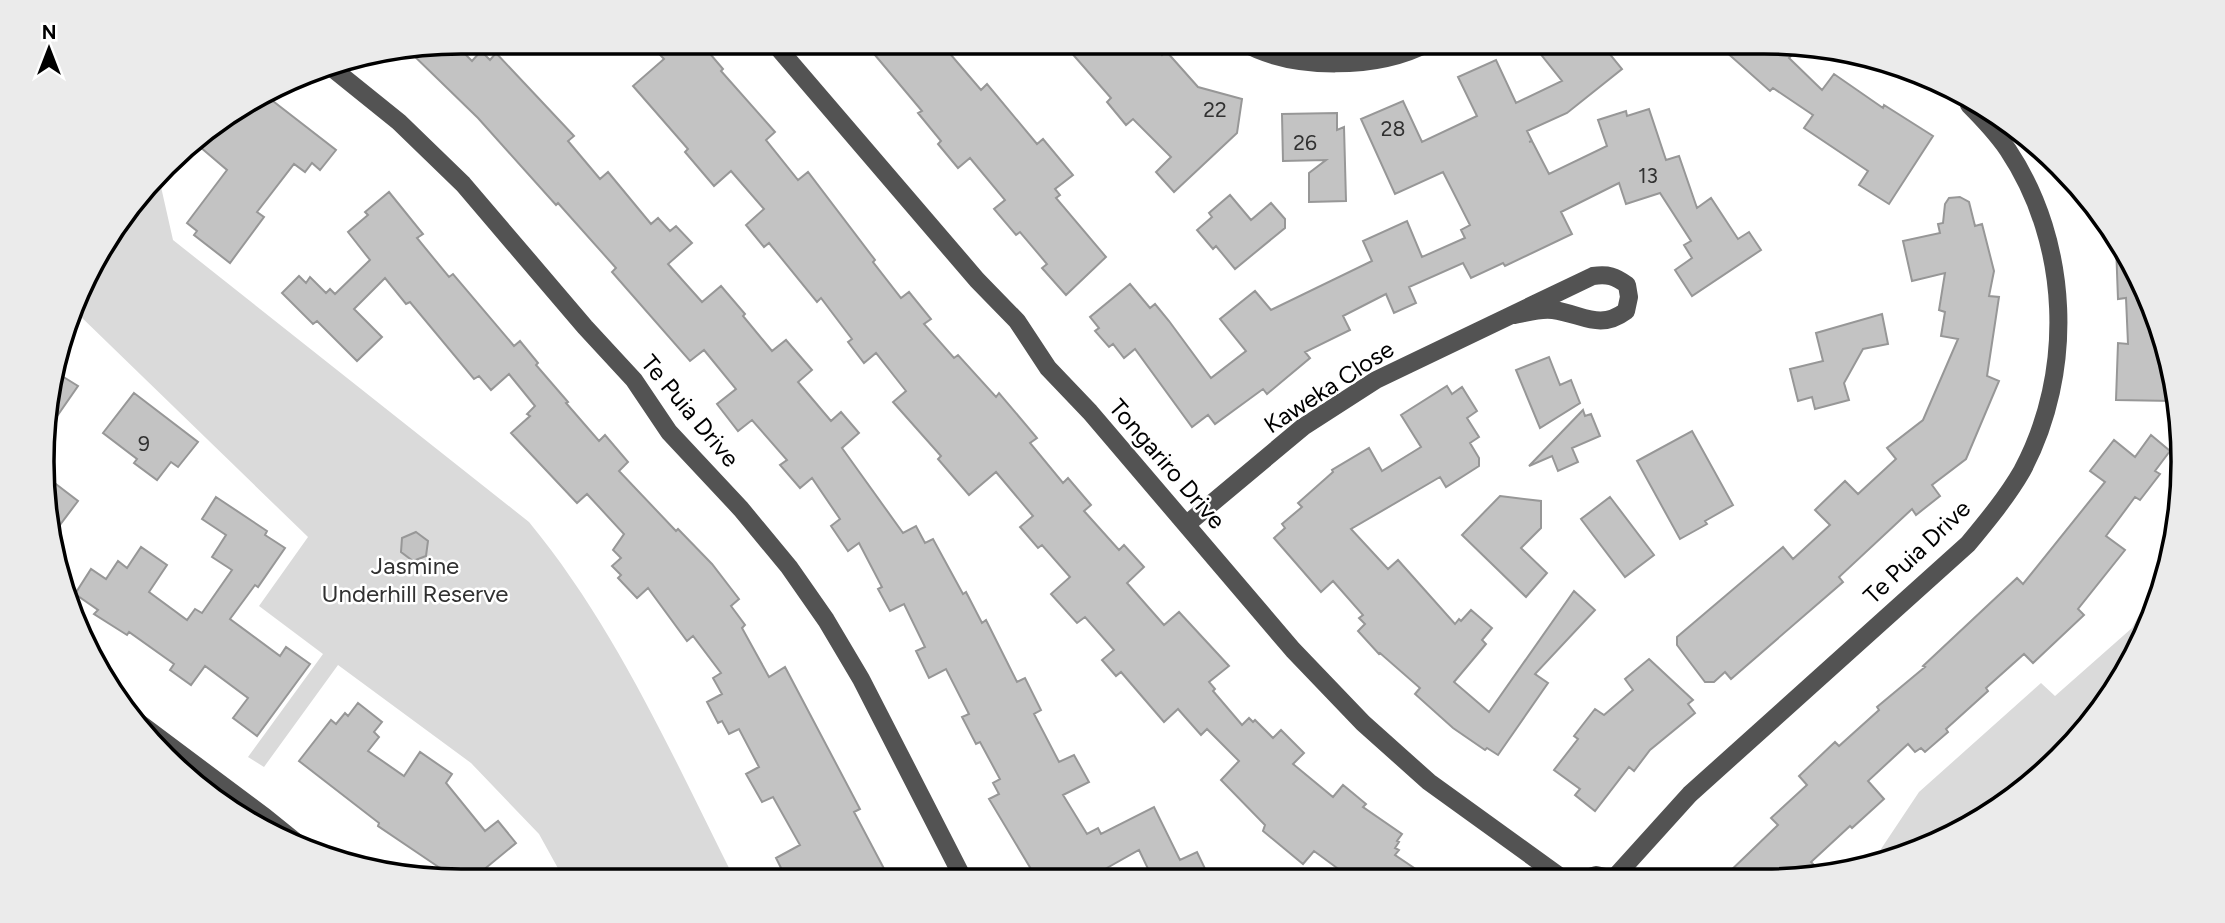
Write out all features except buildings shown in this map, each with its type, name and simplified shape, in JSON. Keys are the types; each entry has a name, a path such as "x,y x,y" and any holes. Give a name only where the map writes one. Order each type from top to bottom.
{"street":[{"name":"Tongariro Drive","path":"783,54 977,280 1017,321 1048,368 1090,412 1293,650 1363,723 1429,782 1550,869"},
{"path":"1274,54 1326,62 1360,62 1402,54"},
{"name":"Te Puia Drive","path":"339,73 400,122 463,184 634,380 669,432 741,509 789,567 826,620 861,678 958,869"},
{"name":"Te Puia Drive","path":"1620,869 1690,794 1968,544 2022,471 2039,432 2053,382 2058,338 2054,270 2032,195 2008,150 1979,116"},
{"name":"Kaweka Close","path":"1187,524 1303,427 1376,380 1593,276 1607,274 1617,277 1627,285 1629,297 1626,311 1614,320 1601,322 1549,309 1514,315"},
{"path":"180,755 246,807"}],"green space":[{"name":"Jasmine Underhill Reserve","path":"161,187 173,240 529,522 561,563 617,650 730,869 558,869 539,834 471,763 338,665 264,767 248,757 323,654 259,606 308,537 81,317 96,281 123,235"},
{"path":"2144,606 2129,642 2102,688 2070,730 2032,768 1990,800 1944,827 1879,852 1919,792 2041,683 2055,696 2132,628"}]}
